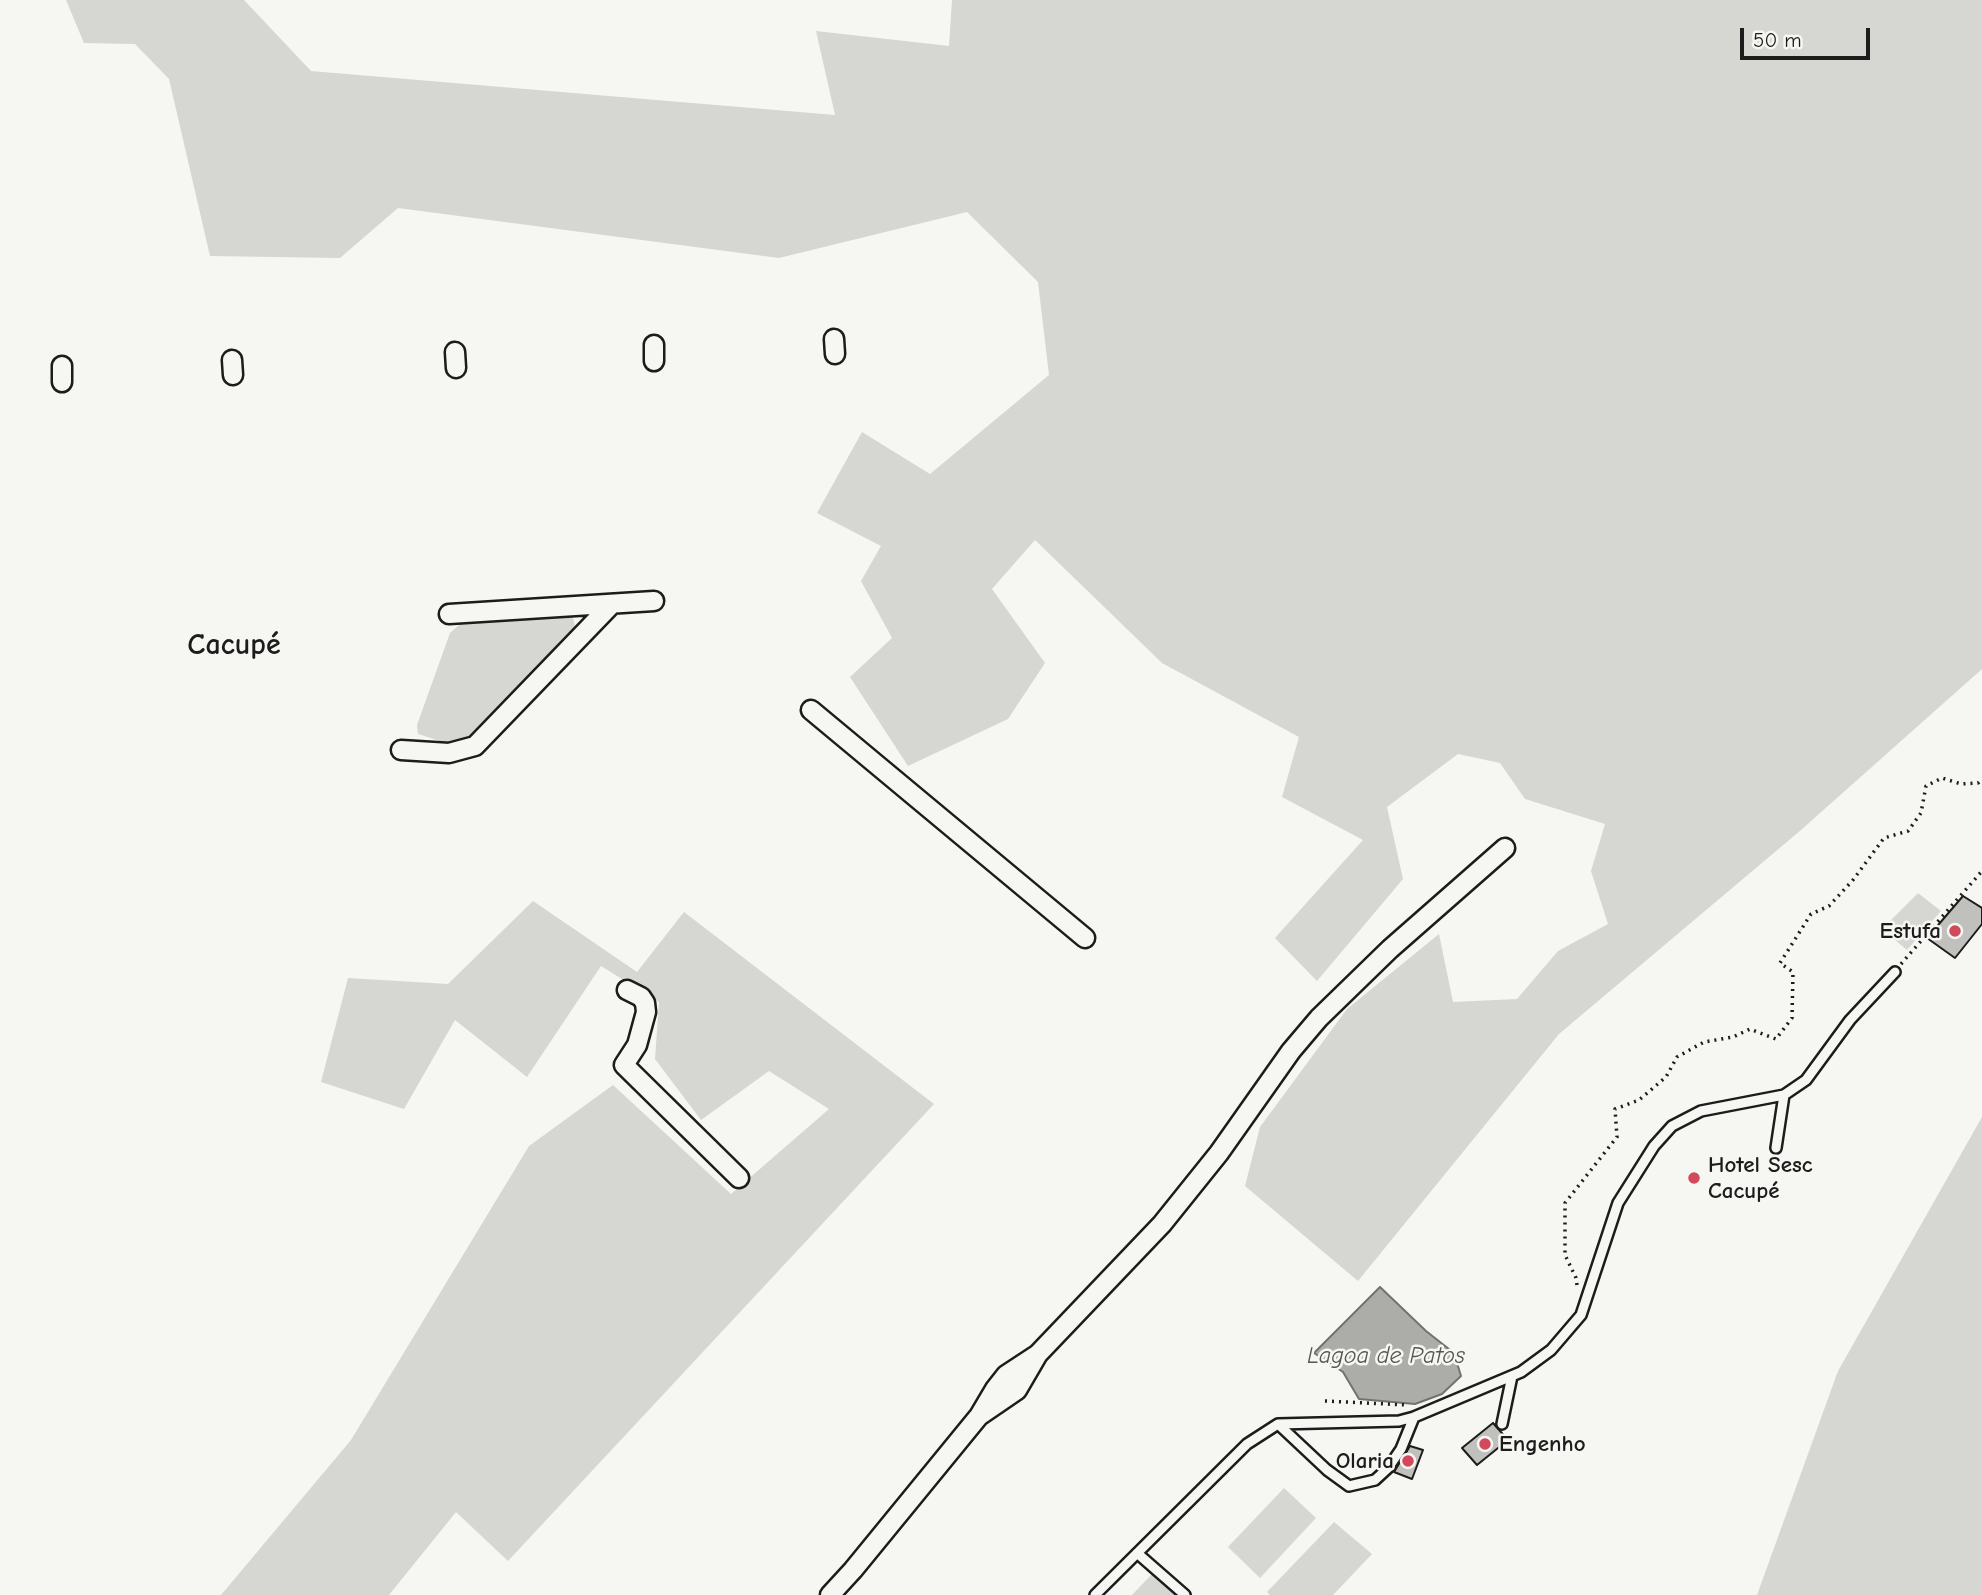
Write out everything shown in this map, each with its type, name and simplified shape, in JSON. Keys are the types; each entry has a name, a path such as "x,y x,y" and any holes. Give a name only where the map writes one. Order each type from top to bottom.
{"street":[{"path":"449,614 654,601"},
{"path":"401,750 449,753 475,746 611,605"},
{"path":"811,710 1085,938"},
{"path":"830,1595 979,1416 1006,1375 1038,1354 1126,1263 1184,1197 1219,1153 1291,1051 1319,1018 1390,948 1505,848"},
{"path":"627,990 641,997 646,1012 637,1045 624,1065 739,1178"}],"lane":[{"path":"1095,1595 1247,1444 1278,1424 1399,1421 1415,1417 1512,1376 1551,1350 1581,1315 1618,1203 1654,1146 1672,1126 1701,1111 1784,1095 1806,1080 1850,1020 1895,972"},
{"path":"1776,1148 1784,1095"},
{"path":"1502,1424 1512,1376"},
{"path":"1278,1424 1327,1470 1349,1486 1376,1480 1388,1468 1401,1449 1415,1417"},
{"path":"1137,1553 1185,1595"}],"path":[{"path":"1581,1315 1576,1278 1565,1255 1565,1203 1617,1137 1615,1109 1639,1100 1666,1077 1677,1057 1704,1042 1733,1037 1750,1029 1776,1039 1792,1018 1793,972 1780,963 1811,914 1829,906 1853,880 1884,838 1908,831 1921,813 1926,786 1942,778 1961,784 1978,783 1982,779"},
{"path":"1895,972 1982,871"},
{"path":"1325,1401 1420,1406"}],"shaded area":[{"path":"66,0 244,0 311,71 835,115 816,31 949,46 952,0 1982,0 1982,669 1801,830 1559,1034 1358,1281 1245,1186 1260,1127 1347,1009 1439,934 1453,1002 1517,999 1558,951 1608,924 1591,871 1605,824 1525,799 1500,763 1458,754 1387,807 1403,879 1317,981 1275,938 1363,840 1282,797 1299,737 1162,663 1035,540 992,589 1045,663 1008,719 908,766 850,677 892,638 861,581 881,546 817,513 862,432 930,474 1049,375 1038,282 967,212 779,258 398,208 340,258 210,256 169,79 135,44 84,43"},
{"path":"567,614 573,618 575,626 469,736 446,743 418,734 417,725 450,633 466,619"},
{"path":"1918,893 1941,911 1907,950 1882,929"},
{"path":"533,901 637,972 684,912 934,1104 508,1561 456,1512 389,1595 221,1595 351,1440 529,1146 613,1085 731,1194 829,1109 769,1071 701,1120 655,1059 659,1002 601,966 527,1077 455,1020 404,1109 321,1082 348,978 448,984"},
{"path":"1982,1117 1982,1595 1757,1595 1838,1371"},
{"path":"1284,1488 1316,1518 1260,1578 1228,1547"},
{"path":"1334,1522 1372,1554 1333,1595 1270,1595 1267,1592"},
{"path":"1154,1572 1177,1595 1132,1595"}],"water":[{"name":"Lagoa de Patos","path":"1380,1287 1426,1331 1454,1353 1461,1376 1442,1394 1415,1404 1359,1399 1343,1372 1314,1353"}],"building":[{"name":"Estufa","path":"1963,896 1982,908 1982,924 1955,958 1927,938"},
{"name":"Engenho","path":"1493,1423 1508,1440 1477,1465 1462,1448"},
{"name":"Olaria","path":"1410,1446 1423,1450 1412,1479 1394,1472"}],"place":[{"name":"Estufa","path":"1955,931"},
{"name":"Hotel Sesc Cacupé","path":"1694,1178"},
{"name":"Engenho","path":"1485,1444"},
{"name":"Olaria","path":"1408,1461"}],"district":[{"name":"Cacupé","path":"234,646"}]}
